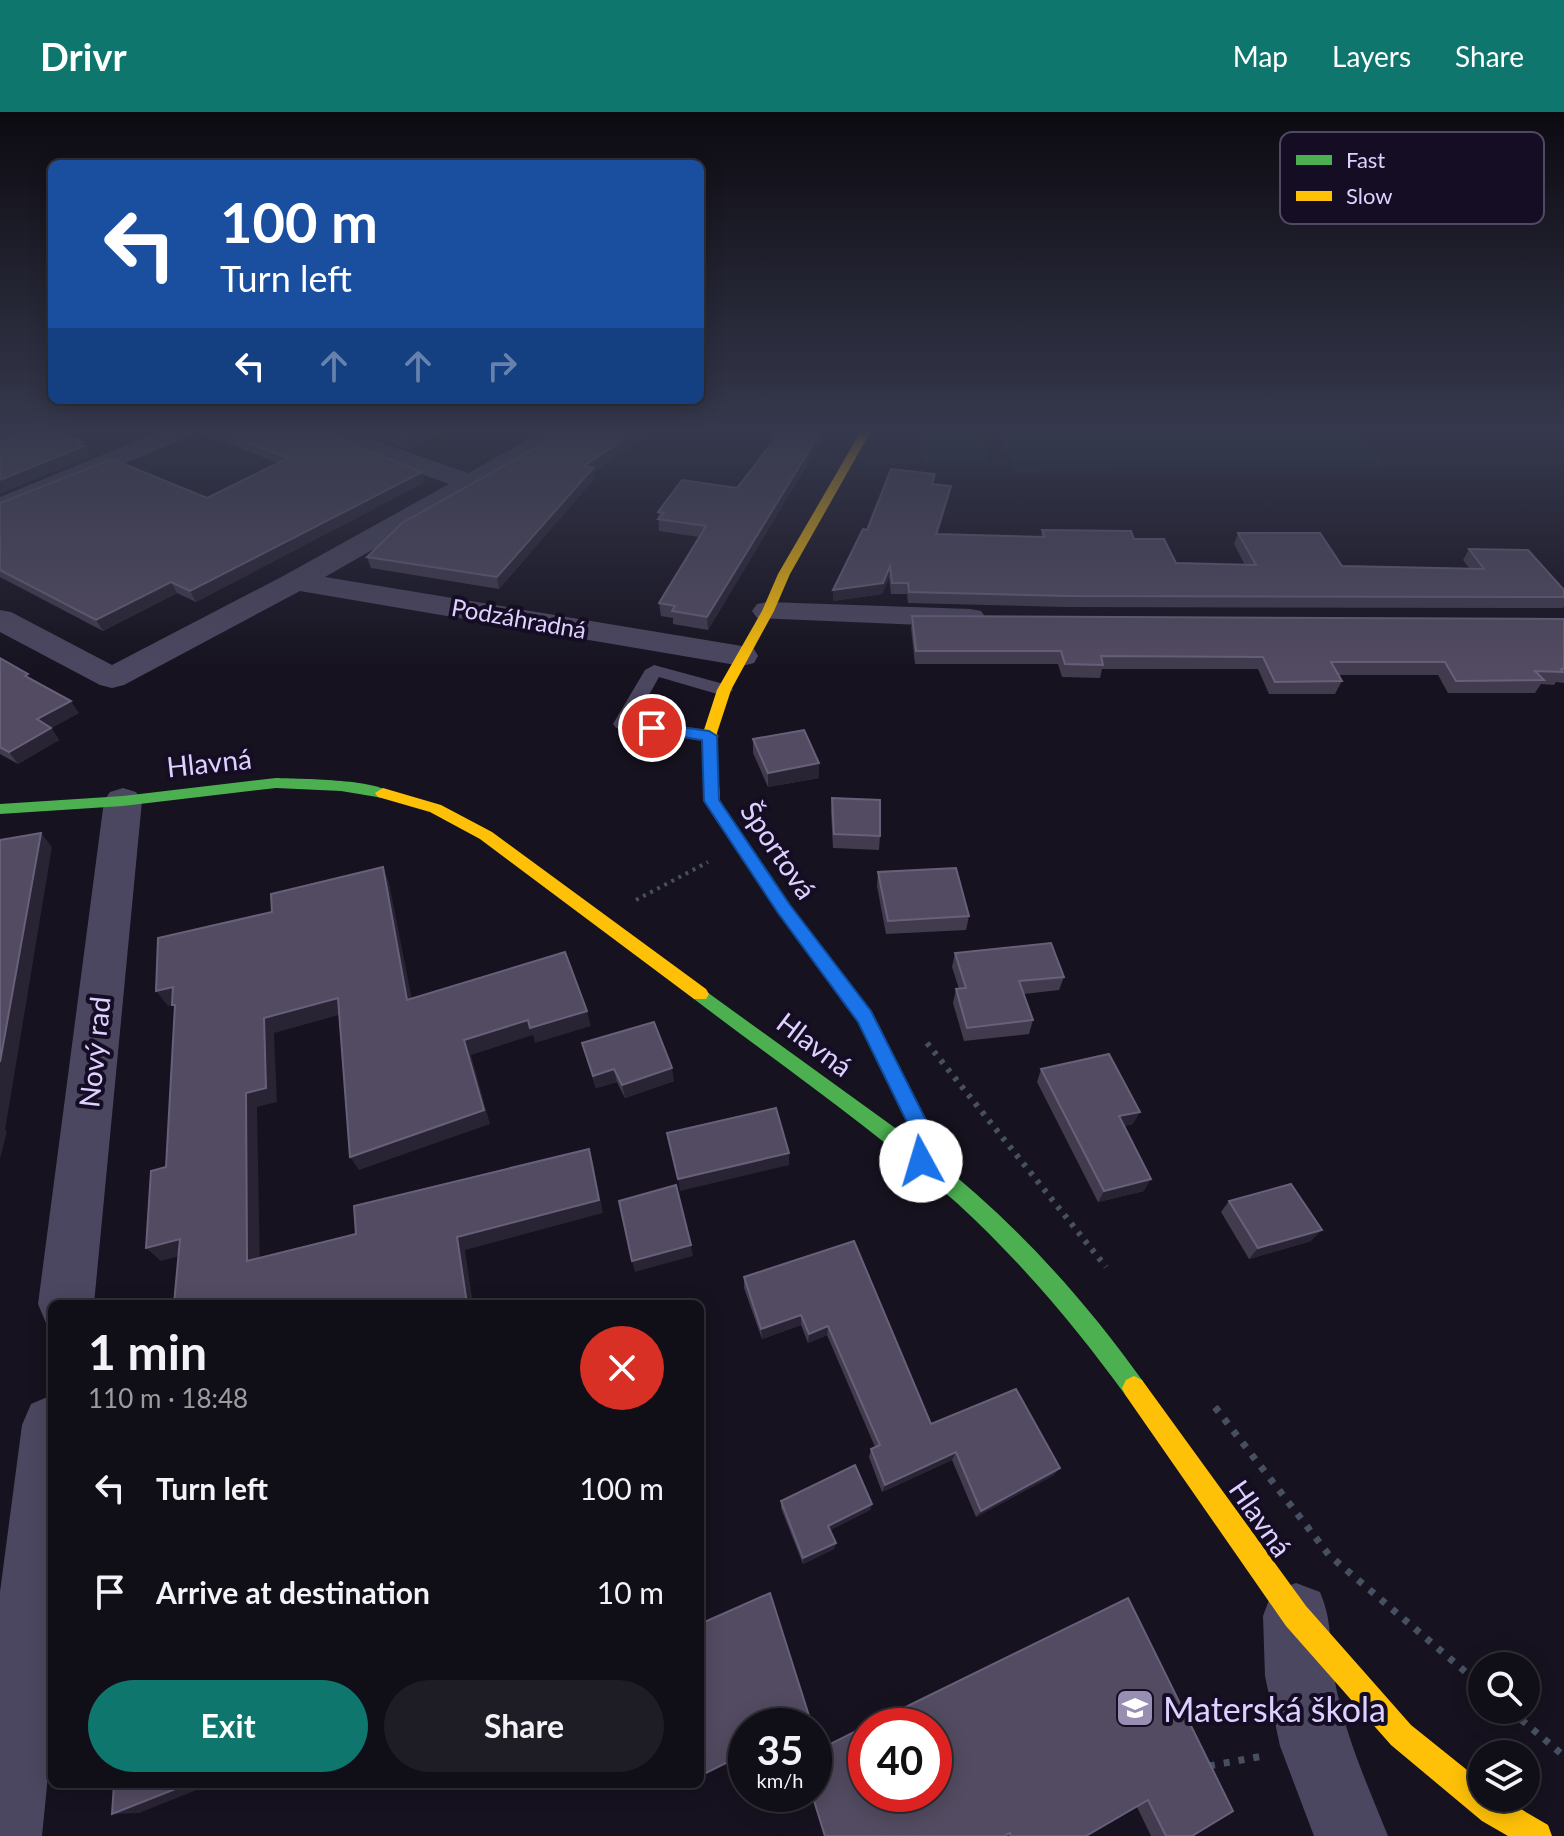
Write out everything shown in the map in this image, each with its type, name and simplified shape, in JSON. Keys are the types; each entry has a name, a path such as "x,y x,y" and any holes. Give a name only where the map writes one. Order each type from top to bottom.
{"main road":[{"name":"Športová","path":"820,511 724,690 709,736 712,801 784,909 865,1017 918,1124 921,1161"},
{"name":"Hlavná","path":"0,809 123,801 276,783 341,786 397,795 451,816 527,864 921,1161 999,1229 1092,1329 1296,1616 1401,1735 1493,1810 1537,1836"}],"street":[{"path":"0,619 112,678 296,581 418,511"},
{"name":"Podzáhradná","path":"296,581 742,656"},
{"path":"768,611 995,618"},
{"name":"Nový rad","path":"66,1300 123,801"},
{"path":"5,1836 48,1460"},
{"path":"1296,1616 1299,1676 1313,1732 1351,1836"}],"lane":[{"path":"709,736 623,724 654,670 724,690"}],"path":[{"path":"925,1040 1110,1272"},
{"path":"1205,1395 1329,1555 1468,1674"},
{"path":"1526,1724 1564,1756"}],"building":[{"path":"0,511 345,511 190,591 171,582 96,620 0,570"},
{"path":"423,511 555,511 497,577 367,557 402,523"},
{"path":"772,511 707,617 672,611 675,606 659,603 706,526 658,519 664,513 658,512"},
{"path":"874,511 943,511 936,534 1045,537 1042,530 1131,531 1134,539 1164,539 1176,563 1256,565 1238,533 1320,533 1342,566 1484,569 1469,549 1528,550 1564,590 1564,597 1069,596 909,592 908,583 892,583 890,566 883,583 833,590 863,529 867,530"},
{"path":"912,616 1564,619 1564,669 1561,669 1563,672 1535,671 1544,680 1456,681 1445,662 1331,662 1342,681 1275,682 1263,657 1101,656 1103,665 1065,664 1061,651 916,651"},
{"path":"0,658 28,674 25,676 71,701 37,719 51,728 9,752 0,747"},
{"path":"804,730 819,763 768,773 753,739"},
{"path":"832,798 880,800 880,836 834,834"},
{"path":"41,833 0,1062 0,840"},
{"path":"383,867 407,1000 565,952 587,1011 530,1028 528,1020 464,1040 484,1110 350,1157 338,998 264,1018 266,1088 246,1093 247,1261 356,1234 354,1206 589,1149 599,1200 457,1237 466,1300 174,1300 180,1239 146,1248 151,1171 166,1167 175,1005 172,1005 173,987 156,991 158,938 272,912 271,894"},
{"path":"956,868 969,916 888,921 878,872"},
{"path":"1051,943 1064,977 1019,981 1033,1020 967,1028 956,989 966,988 955,953"},
{"path":"654,1022 672,1068 622,1085 614,1069 593,1076 582,1043"},
{"path":"1109,1054 1140,1112 1119,1116 1151,1179 1104,1191 1041,1069"},
{"path":"776,1108 789,1153 678,1179 667,1133"},
{"path":"1291,1184 1322,1230 1258,1248 1229,1201"},
{"path":"676,1185 691,1245 632,1261 619,1201"},
{"path":"854,1241 931,1424 1016,1389 1060,1468 981,1511 956,1452 885,1485 871,1449 880,1445 828,1326 809,1334 801,1315 761,1329 744,1277"},
{"path":"855,1465 872,1504 828,1526 836,1543 803,1558 781,1501"},
{"path":"770,1593 807,1708 728,1708 728,1762 704,1774 704,1622"},
{"path":"1128,1598 1233,1811 1192,1836 1166,1836 1148,1800 1086,1836 1011,1836 1010,1833 1004,1836 825,1836 818,1812 832,1812 832,1743 848,1735 848,1812 952,1812 952,1708 904,1708"},
{"path":"114,1788 178,1788 112,1814"}],"traffic: fast":[{"path":"0,809 123,801 276,783 341,786 383,793"},
{"path":"700,994 892,1137 966,1198 1054,1287 1134,1388"},
{"path":"852,999 865,1017 918,1124 921,1161"}],"traffic: slow":[{"path":"820,511 724,690 709,736 712,801 784,909 852,999"},
{"path":"383,793 436,809 486,836 534,868 700,994"},
{"path":"1134,1388 1296,1616 1401,1735 1493,1810 1537,1836"}],"place":[{"name":"Materská škola","path":"1135,1708"}],"route":[{"path":"652,728 709,736 712,801 784,909 865,1017 918,1124 921,1161"}]}
